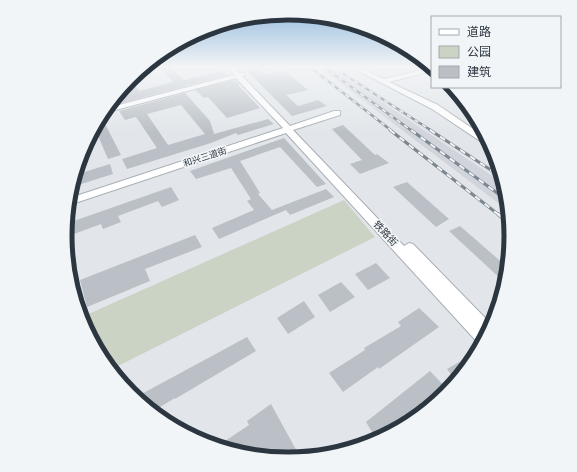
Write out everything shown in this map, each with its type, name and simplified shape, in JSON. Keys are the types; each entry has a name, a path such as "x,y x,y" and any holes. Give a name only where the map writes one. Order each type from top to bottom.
{"main road":[{"path":"114,109 186,89"},
{"path":"254,89 292,128"},
{"path":"400,89 435,106 481,137"},
{"path":"406,89 442,106 475,127"},
{"name":"和兴三道街","path":"76,200 337,113"},
{"name":"铁路街","path":"292,128 484,327"},
{"name":"铁路街","path":"292,128 480,336"}],"shaded area":[{"path":"348,89 363,89 497,179 503,206"}],"green space":[{"path":"344,200 375,237 117,367 101,344 87,314"}],"building":[{"path":"131,89 138,89 139,91 146,89 174,89 118,104"},
{"path":"242,89 260,108 227,118 208,97 204,98 195,90"},
{"path":"265,89 307,89 308,90 286,95 298,106 318,100 327,106 292,116"},
{"path":"185,93 210,121 214,134 268,119 274,124 238,135 236,133 211,143 127,169 122,159 157,148 136,117 125,120 119,111","holes":["181,105 205,134 168,145 147,114"]},
{"path":"104,123 121,155 108,159 98,135"},
{"path":"343,125 375,155 377,154 389,163 360,174 350,164 362,160 332,129"},
{"path":"284,138 326,184 317,187 280,147 240,161 260,193 258,194 272,210 326,189 334,197 290,215 286,210 219,239 212,228 254,210 247,201 251,199 231,168 196,179 190,171"},
{"path":"110,164 113,174 79,185 82,173"},
{"path":"407,182 449,219 436,227 393,187"},
{"path":"171,187 179,200 162,207 158,201 118,216 121,222 103,229 101,224 72,235 73,221"},
{"path":"460,226 503,263 500,278 449,231"},
{"path":"195,235 202,247 145,269 150,281 87,307 80,280"},
{"path":"376,263 390,278 368,290 355,274"},
{"path":"341,282 355,297 330,312 318,295"},
{"path":"304,301 315,317 288,334 277,318"},
{"path":"419,308 439,327 343,392 329,373 365,350 364,348 401,326 398,322"},
{"path":"247,337 256,351 158,408 142,394"},
{"path":"467,358 452,376 447,369"},
{"path":"430,371 444,386 409,416 384,430 374,435 366,422"},
{"path":"271,404 297,452 274,452 262,450 261,448 258,450 246,448 223,442 249,425 247,421"}],"railway":[{"path":"338,89 392,131"},
{"path":"354,89 412,131"},
{"path":"367,89 432,131"},
{"path":"390,130 499,215"},
{"path":"411,130 500,195"},
{"path":"430,130 495,173"},
{"path":"498,214 504,219"}]}
